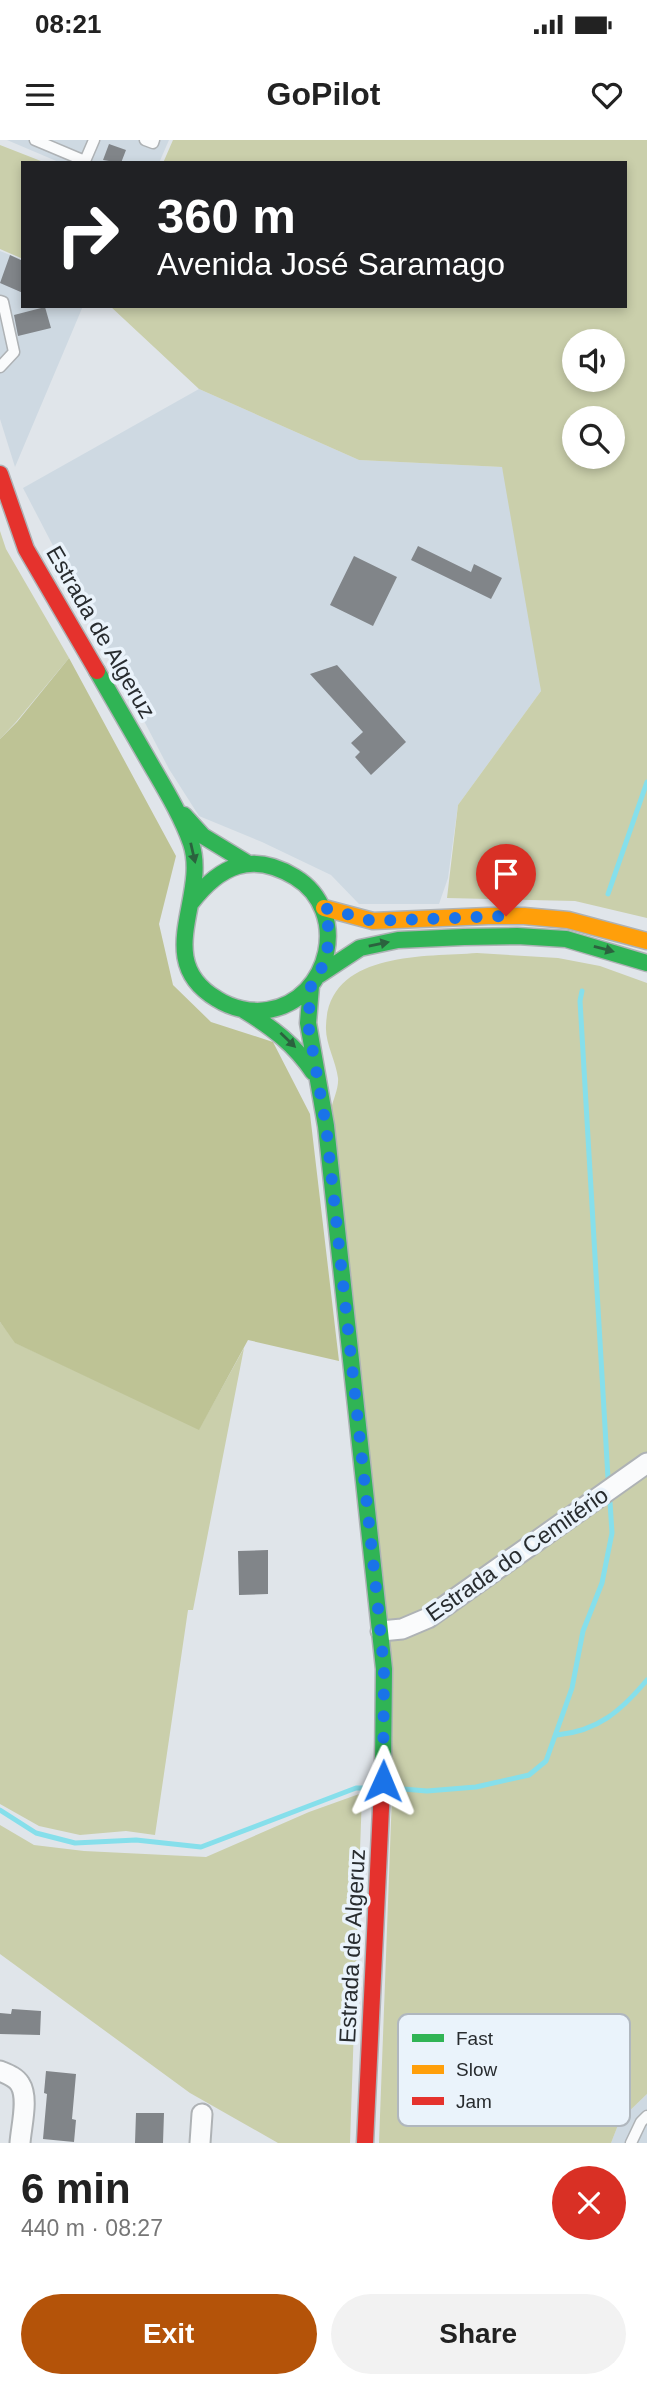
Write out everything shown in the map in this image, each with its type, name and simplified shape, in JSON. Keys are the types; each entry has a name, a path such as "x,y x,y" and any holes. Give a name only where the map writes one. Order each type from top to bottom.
{"main road":[{"name":"Estrada de Algeruz","path":"0,474 26,549 175,806 195,857 196,871 182,942 186,962 195,980 209,995 226,1005 245,1011 294,1044 319,1083"},
{"name":"Estrada de Algeruz","path":"175,806 203,836 249,864"},
{"name":"Estrada de Algeruz","path":"191,903 206,884 226,870 249,864 272,865 293,874 311,889 324,908 329,931 327,953 315,980 308,1024 326,1126 384,1669 383,1788 365,2143"},
{"path":"324,908 373,921 488,916 568,920 647,942"},
{"path":"315,980 339,960 360,948 398,940 517,936 566,939 647,963"},
{"name":"Estrada de Algeruz","path":"245,1011 281,1007 298,998 315,980"}],"street":[{"name":"Estrada do Cemitério","path":"381,1631 402,1629 428,1618 647,1463"},
{"path":"0,2071 20,2084 24,2097 20,2143"},
{"path":"200,2143 202,2115"}],"lane":[{"path":"35,140 85,161 94,140"},
{"path":"145,140 153,143 154,140"},
{"path":"0,301 3,302 14,352 0,367"},
{"path":"631,2143 641,2122 647,2116"}],"shaded area":[{"path":"7,140 169,140 160,161 56,161"},
{"path":"0,251 21,259 21,308 82,308 15,467 0,419"},
{"path":"199,389 359,460 502,467 532,588 541,691 458,805 448,878 439,904 359,904 331,875 199,816 169,769 23,488"},
{"path":"647,2094 647,2143 611,2143 618,2126 630,2126 630,2110"}],"green space":[{"path":"173,140 647,140 647,918 575,901 447,898 458,805 541,691 502,467 359,460 199,389 112,308 627,308 627,161 164,161"},
{"path":"0,145 41,161 21,161 21,258 0,249"},
{"path":"0,531 6,549 69,658 0,739"},
{"path":"69,658 176,856 159,924 173,985 211,1022 273,1042 310,1114 339,1361 248,1340 199,1430 15,1343 0,1322 0,739"},
{"path":"477,953 558,958 600,966 647,983 647,2094 630,2110 630,2014 398,2014 398,2126 618,2126 611,2143 379,2143 392,1795 331,1109 338,1078 326,1026 331,1001 343,984 361,971 382,963"},
{"path":"0,1322 16,1343 199,1429 244,1348 193,1610 188,1610 155,1835 126,1831 80,1835 39,1826 0,1804"},
{"path":"362,1793 350,2143 278,2143 190,2093 0,1954 0,1825 34,1845 84,1851 206,1857 309,1812"}],"building":[{"path":"109,144 126,150 122,161 103,160"},
{"path":"10,255 21,260 21,292 0,283"},
{"path":"45,308 51,328 18,336 14,315"},
{"path":"418,546 471,572 474,564 502,578 491,599 411,560"},
{"path":"354,556 397,577 373,626 330,605"},
{"path":"337,665 406,742 371,775 355,757 360,752 351,743 363,732 310,674"},
{"path":"268,1550 268,1594 239,1595 238,1551"},
{"path":"12,2009 41,2011 40,2035 0,2034 0,2013 11,2014"},
{"path":"46,2071 76,2074 72,2119 76,2120 74,2142 43,2139"},
{"path":"136,2113 164,2113 163,2143 135,2143"}],"waterway":[{"path":"608,894 647,782"},
{"path":"582,991 580,1001 608,1478"},
{"path":"391,1788 427,1791 476,1787 529,1775 546,1761 572,1688 583,1631 602,1583 612,1533 610,1502"},
{"path":"557,1735 585,1729 608,1718 647,1680"},
{"path":"0,1810 36,1833 75,1843 136,1840 201,1847 356,1788 374,1788"}],"traffic: fast":[{"path":"97,671 172,802 191,843 195,864 185,947 188,966 198,983 228,1005 262,1011 290,1003 307,990 319,972 326,952 328,931 323,911 313,892 295,877 265,865 238,866 213,879 191,903"},
{"path":"184,815 203,836 249,864"},
{"path":"319,975 360,948 398,940 464,937 566,939 647,963"},
{"path":"311,986 308,1023 326,1126 384,1669 383,1767"},
{"path":"245,1011 283,1038 313,1072"}],"traffic: slow":[{"path":"324,908 373,921 488,916 568,920 647,941"}],"traffic: jam":[{"path":"0,474 26,549 97,671"},
{"path":"365,2143 383,1767"}],"route":[{"path":"383,1781 384,1669 326,1126 308,1024 308,1006 311,986 319,975 327,953 329,931 324,908 373,921 506,916"}]}
